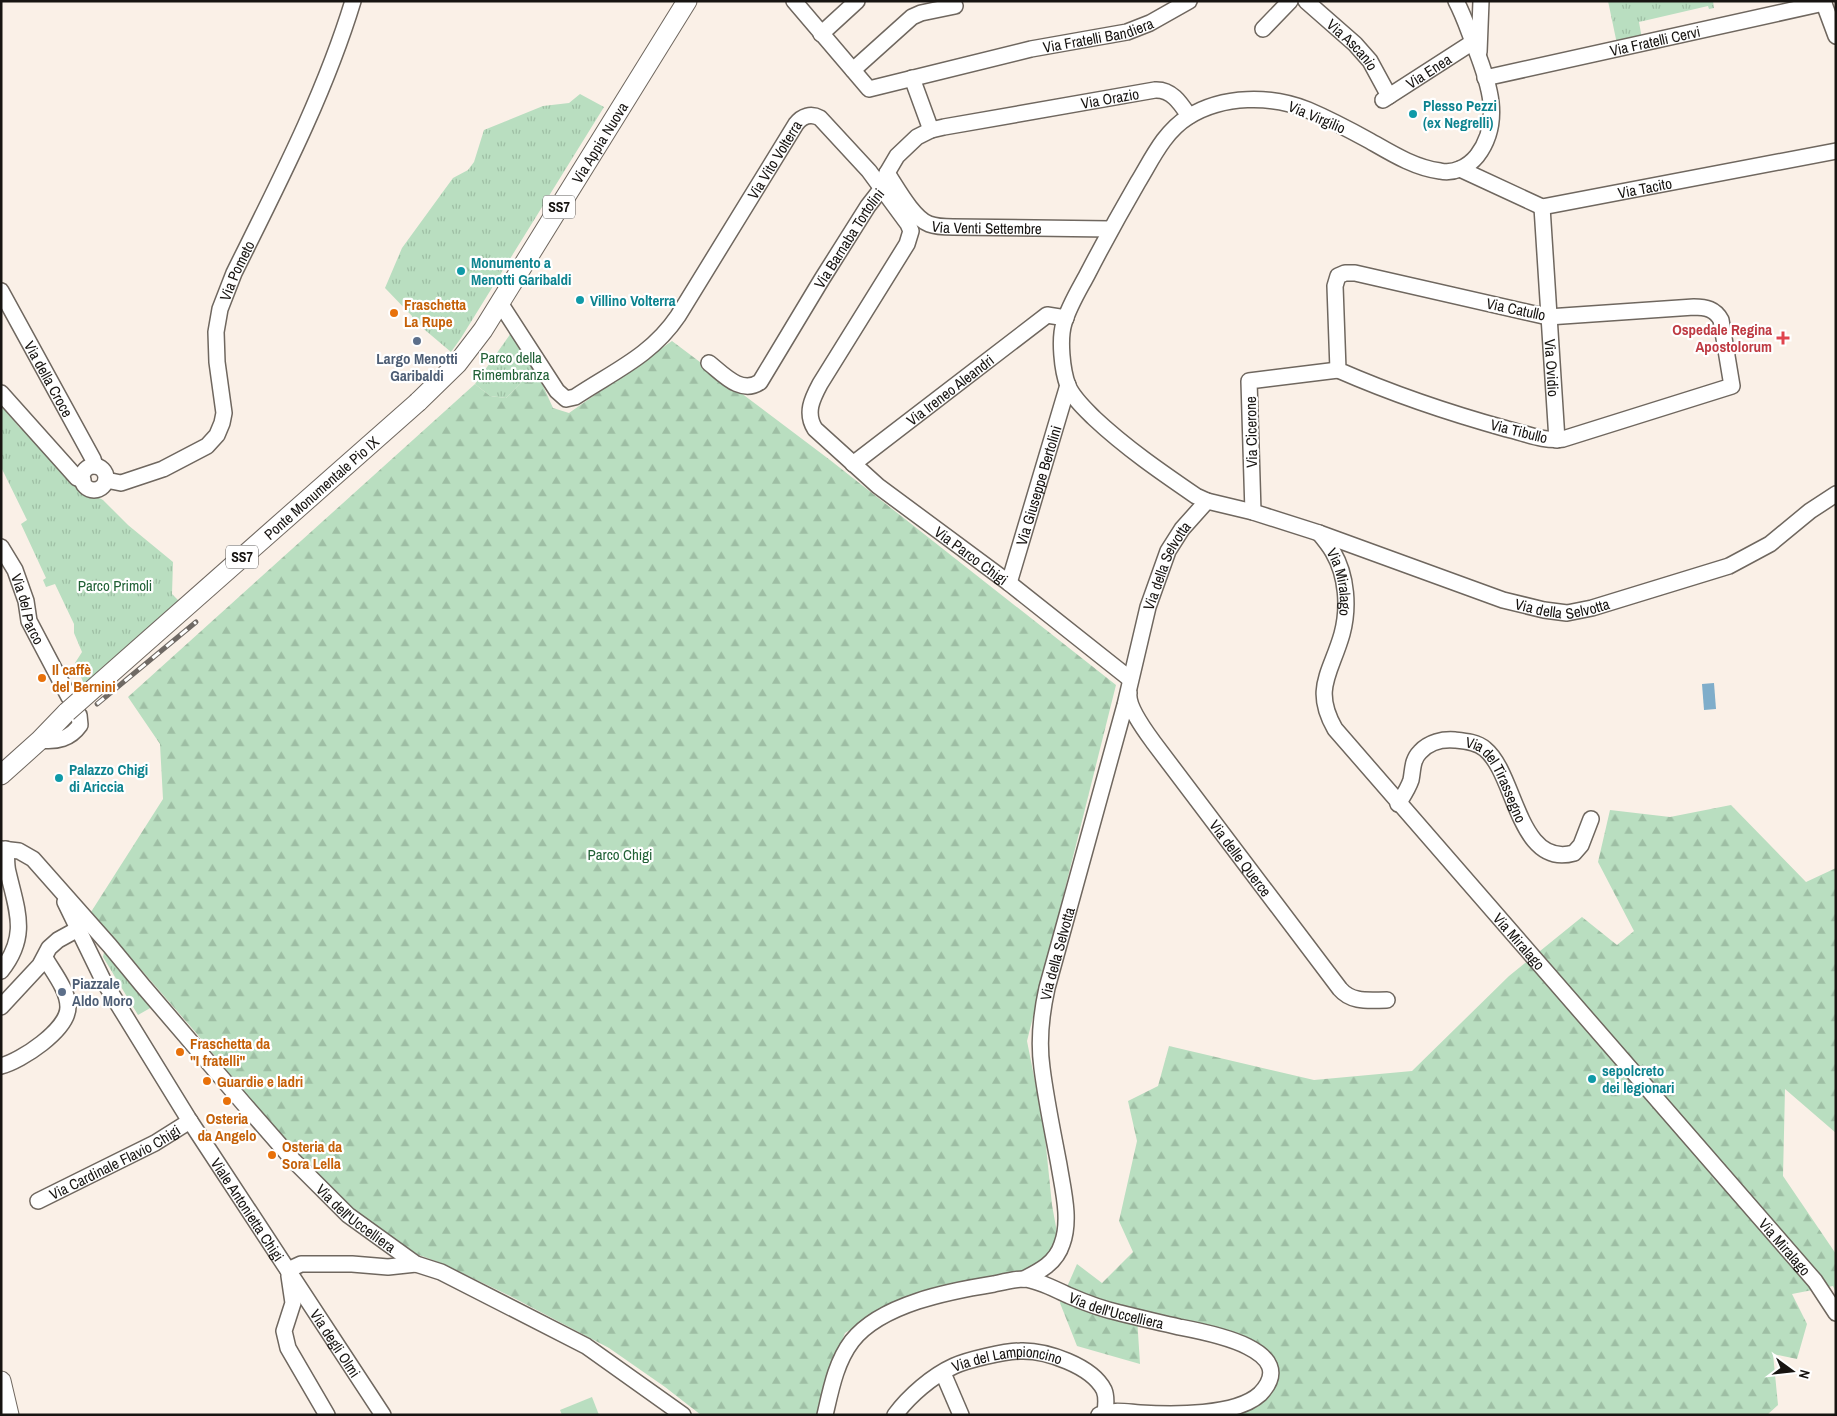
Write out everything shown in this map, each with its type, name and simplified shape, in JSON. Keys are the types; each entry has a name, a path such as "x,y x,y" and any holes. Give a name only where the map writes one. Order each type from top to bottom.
{"main road":[{"name":"Via Appia Nuova","path":"418,402 448,374 468,351 500,303 687,1"},
{"name":"Ponte Monumentale Pio IX","path":"72,708 418,402"},
{"name":"SS7","path":"1,775 72,708"},
{"path":"1,1381 9,1415"}],"street":[{"name":"Via Pometo","path":"106,480 121,483 163,468 208,446 217,435 224,413 216,342 219,314 223,300 234,273 313,110 335,56 353,1"},
{"path":"794,1 852,70 912,17 921,12 955,6"},
{"path":"821,34 857,1"},
{"name":"Via Fratelli Bandiera","path":"852,70 869,89 1031,49 1121,34 1145,26 1162,8 1189,1"},
{"path":"1263,29 1290,1"},
{"name":"Via Ascanio","path":"1306,1 1355,44 1373,67 1386,98"},
{"path":"1456,1 1479,58 1492,105 1490,130 1484,146 1475,159 1460,169"},
{"path":"1479,58 1481,1"},
{"path":"1824,2 1836,36"},
{"name":"Via Fratelli Cervi","path":"1485,78 1824,2"},
{"name":"Via Enea","path":"1386,98 1473,42"},
{"path":"912,78 932,130"},
{"name":"Via Orazio","path":"1018,114 1159,90 1169,93 1176,98 1189,116"},
{"name":"Via Virgilio","path":"1207,501 1196,496 1116,438 1084,407 1068,385 1061,346 1066,318 1110,229 1160,145 1177,125 1189,116 1220,104 1256,100 1285,103 1313,112 1418,165 1443,172 1460,169"},
{"name":"Via Barnaba Tortolini","path":"708,363 742,387 752,386 760,382 822,279 868,206 882,188 887,173 897,156 917,138 932,130 1018,114"},
{"name":"Via Vito Volterra","path":"500,303 557,391 566,399 570,399 642,355 666,332 678,316 794,127 801,118 812,115 817,116 824,121 869,171 908,224 911,231 910,238 816,392 810,413 811,423 815,430"},
{"name":"Via Tacito","path":"1542,207 1836,150"},
{"path":"1460,169 1542,207"},
{"name":"Via Venti Settembre","path":"887,173 920,218 932,225 953,227 1110,229"},
{"name":"Via Ovidio","path":"1542,207 1556,440"},
{"name":"Via Catullo","path":"1338,370 1336,282 1340,275 1355,273 1548,317 1694,307 1708,308 1717,314 1721,320 1732,386"},
{"name":"Via della Croce","path":"1,291 89,450 95,466"},
{"name":"Via Ireneo Aleandri","path":"853,464 1047,316 1066,318"},
{"name":"Via Tibullo","path":"1338,370 1418,402 1479,421 1556,440 1569,438 1732,386"},
{"name":"Via Cicerone","path":"1253,512 1250,381 1338,370"},
{"name":"Via Giuseppe Bertolini","path":"1009,583 1068,385"},
{"path":"1,393 77,478 83,480 87,486 95,489 102,486 106,480 104,470 95,466 86,470 83,480"},
{"name":"Via Parco Chigi","path":"815,430 878,486 1009,583 1130,679"},
{"name":"Via della Selvotta","path":"1024,1279 1049,1265 1062,1245 1065,1234 1066,1212 1042,1068 1040,1045 1041,1016 1046,988 1125,705 1148,608 1168,550 1182,529 1207,501 1253,512 1319,533 1502,600 1544,610 1567,613 1592,608 1729,566 1770,544 1810,511 1836,494"},
{"name":"Via Miralago","path":"1319,533 1333,552 1346,592 1342,635 1324,688 1325,708 1340,737 1815,1281 1836,1313"},
{"name":"Via del Parco","path":"1,547 15,570 26,601 29,621 72,708"},
{"name":"Via delle Querce","path":"1130,679 1128,698 1154,744 1340,989 1346,995 1358,1000 1387,1000"},
{"name":"Via del Tirassegno","path":"1398,804 1409,786 1413,762 1420,752 1435,743 1454,740 1477,744 1489,753 1530,834 1538,846 1546,851 1556,855 1574,853 1581,845 1591,819"},
{"path":"1,971 17,942 19,926 18,910 7,870 4,849"},
{"name":"Via dell'Uccelliera","path":"4,849 19,851 33,858 293,1160 348,1215 416,1264 441,1272 586,1346 683,1415"},
{"name":"Viale Antonietta Chigi","path":"60,889 103,980 190,1121 288,1270"},
{"path":"1,1008 45,958 49,948 58,940 78,929"},
{"path":"93,960 95,950 100,944 110,946"},
{"path":"1,1066 16,1060 42,1044 66,1014 67,1000 58,979 45,958"},
{"name":"Via Cardinale Flavio Chigi","path":"38,1201 155,1143 190,1121"},
{"path":"327,1415 288,1348 284,1331 294,1303 288,1270 301,1264 352,1264 388,1267 416,1264"},
{"name":"Via degli Olmi","path":"288,1270 383,1415"},
{"name":"Via dell'Uccelliera","path":"825,1415 834,1377 844,1354 855,1338 876,1320 901,1308 947,1293 977,1286 1024,1279 1103,1309 1230,1339 1256,1352 1266,1361 1270,1372 1269,1380 1259,1396 1231,1411 1189,1413 1114,1411 1102,1414"},
{"name":"Via del Lampioncino","path":"895,1415 905,1403 943,1373 965,1362 1007,1352 1020,1351 1049,1355 1075,1365 1094,1377 1100,1383 1106,1395 1102,1414"},
{"path":"943,1373 961,1415"}],"green space":[{"path":"1608,1 1713,1 1714,8 1709,9 1708,6 1639,22 1642,39 1617,44"},
{"path":"580,94 604,107 451,352 412,319 412,316 385,288 402,248 453,178 468,170 474,162 484,130 543,106 569,103"},
{"name":"Parco della Rimembranza","path":"511,333 535,368 506,398 490,396 475,384"},
{"name":"Parco Chigi","path":"672,341 830,460 1116,685 1027,1041 1044,1127 1052,1205 1058,1238 1046,1257 1023,1273 944,1285 883,1309 845,1333 830,1372 819,1415 701,1415 609,1348 510,1296 441,1263 416,1254 349,1208 266,1119 197,1034 91,912 163,799 160,744 128,697 475,384 490,396 506,398 535,368 553,408 569,413"},
{"name":"Parco Primoli","path":"1,404 19,427 34,438 85,490 103,500 128,525 173,562 172,594 179,601 84,684 75,663 82,652 74,633 74,624 55,584 46,587 43,580 46,578 21,524 27,520 1,467"},
{"path":"1731,805 1806,882 1836,868 1836,1133 1785,1089 1783,1176 1836,1254 1836,1293 1833,1286 1792,1294 1807,1324 1797,1359 1773,1354 1778,1405 1767,1415 1099,1415 1193,1414 1265,1389 1263,1358 1137,1317 1140,1364 1077,1346 1060,1303 1077,1264 1102,1283 1133,1252 1119,1221 1137,1141 1128,1101 1158,1086 1169,1046 1314,1080 1412,1071 1509,976 1582,917 1617,945 1634,931 1598,862 1610,810 1670,817"},
{"path":"104,952 106,952 152,1007 138,1015 103,957"},
{"path":"592,1397 599,1415 562,1415 560,1410"}],"water":[{"path":"1714,683 1716,709 1704,710 1702,684"}],"railway":[{"path":"97,704 196,622"}],"place":[{"name":"Plesso Pezzi (ex Negrelli)","path":"1413,114"},
{"name":"Monumento a Menotti Garibaldi","path":"461,271"},
{"name":"Villino Volterra","path":"580,300"},
{"name":"Fraschetta La Rupe","path":"394,313"},
{"name":"Ospedale Regina Apostolorum","path":"1783,338"},
{"name":"Largo Menotti Garibaldi","path":"417,341"},
{"name":"Il caffè del Bernini","path":"42,678"},
{"name":"Palazzo Chigi di Ariccia","path":"59,778"},
{"name":"Piazzale Aldo Moro","path":"62,992"},
{"name":"Fraschetta da \"I fratelli\"","path":"180,1052"},
{"name":"sepolcreto dei legionari","path":"1592,1079"},
{"name":"Guardie e ladri","path":"207,1081"},
{"name":"Osteria da Angelo","path":"227,1101"},
{"name":"Osteria da Sora Lella","path":"272,1155"}]}
